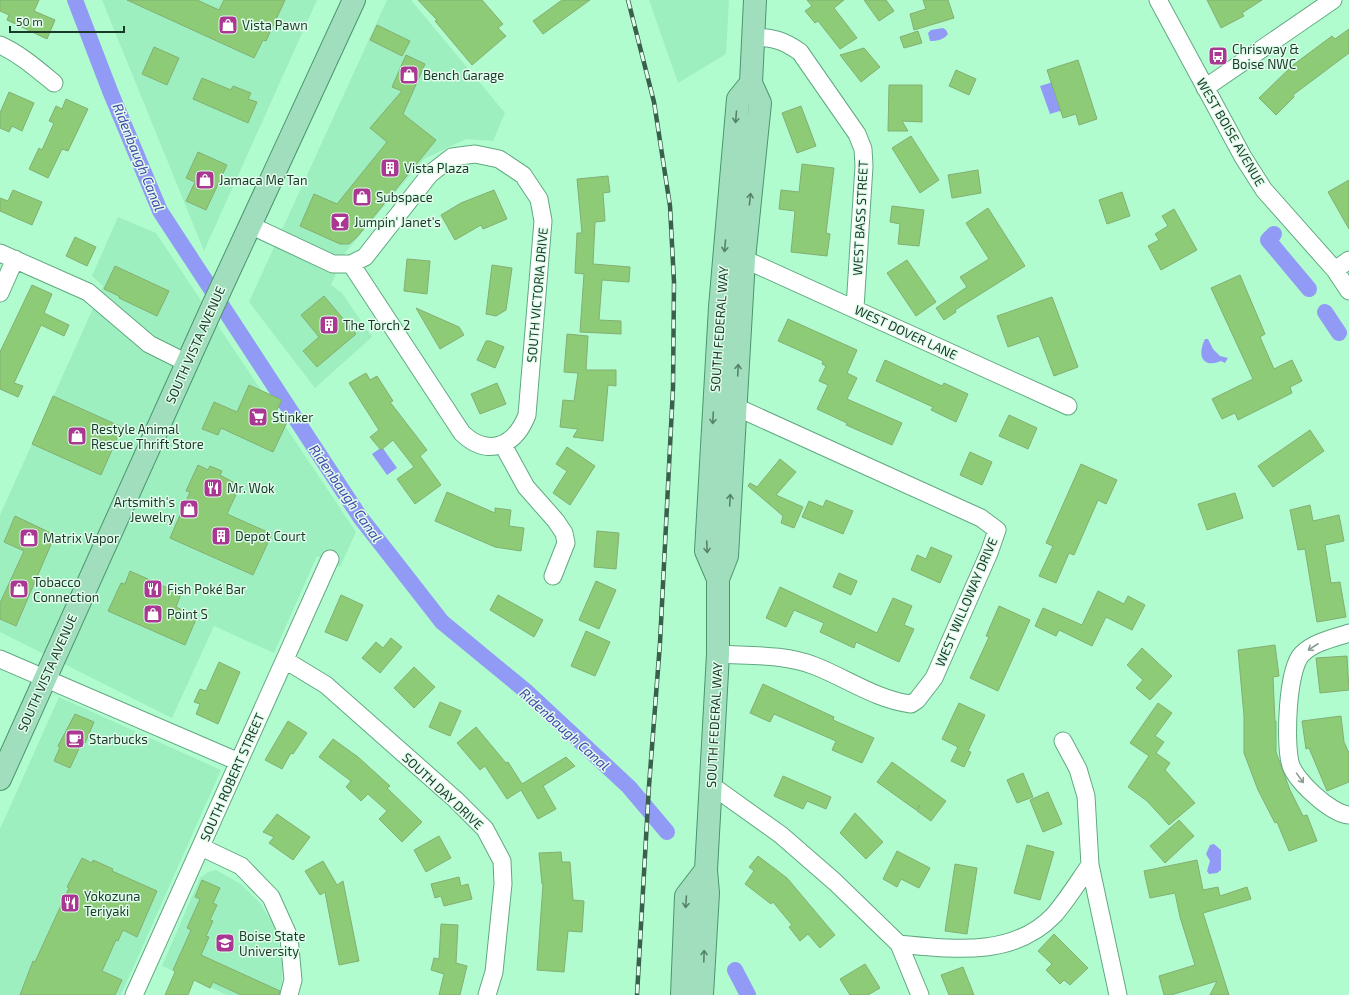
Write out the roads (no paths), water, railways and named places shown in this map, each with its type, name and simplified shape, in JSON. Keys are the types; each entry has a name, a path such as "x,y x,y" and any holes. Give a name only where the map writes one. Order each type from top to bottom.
{"main road":[{"name":"SOUTH VISTA AVENUE","path":"0,779 225,278 354,0"},
{"name":"SOUTH FEDERAL WAY","path":"702,995 708,893 706,870 718,654 718,579 727,556 744,259 760,103 751,83 754,37 754,0"},
{"name":"SOUTH FEDERAL WAY","path":"718,579 706,551 720,307 738,99 751,83"},
{"path":"682,995 686,896 706,870"}],"street":[{"name":"WEST BOISE AVENUE","path":"1158,0 1204,88 1243,157 1264,190 1335,270 1349,291"},
{"path":"1204,88 1333,0"},
{"name":"WEST BASS STREET","path":"754,37 775,38 789,44 800,52 858,134 864,166 855,308"},
{"path":"0,45 10,49 34,66 54,83"},
{"name":"SOUTH VICTORIA DRIVE","path":"351,264 365,257 430,174 452,157 475,154 498,159 523,175 539,199 543,221 526,415 518,433 503,445"},
{"path":"250,225 333,264 351,264 462,433 471,442 482,446 503,445 526,487 556,520 564,533 566,543 553,576"},
{"path":"0,293 8,256 88,292 149,344 187,363"},
{"name":"WEST DOVER LANE","path":"744,259 855,308 1068,406"},
{"path":"1335,270 1349,260"},
{"name":"WEST WILLOWAY DRIVE","path":"718,654 782,658 814,665 882,696 911,704 918,700 934,678 989,553 997,530 981,518 736,407"},
{"name":"SOUTH ROBERT STREET","path":"134,995 330,559"},
{"path":"1349,633 1318,644 1301,655 1292,676 1289,702 1290,763 1302,781 1321,802 1344,815 1349,815"},
{"path":"0,658 45,679 239,762"},
{"name":"SOUTH DAY DRIVE","path":"285,660 326,685 456,800 485,829 502,861 503,884 494,972 487,995"},
{"path":"1063,741 1078,769 1086,796 1090,866 1118,995"},
{"path":"711,785 781,835 835,882 899,944 920,995"},
{"path":"201,847 241,866 271,897 289,937 293,980 289,995"},
{"path":"899,944 954,949 991,947 1021,939 1041,926 1054,914 1090,866"}],"water":[{"path":"943,28 948,34 944,38 930,41 928,33 931,30"},
{"path":"1053,82 1063,110 1050,114 1040,86"},
{"path":"1205,339 1208,339 1213,349 1220,356 1228,358 1225,363 1221,361 1215,363 1205,362 1201,350"},
{"path":"382,447 397,468 387,475 372,454"},
{"path":"1214,844 1221,850 1221,870 1217,873 1209,874 1207,871 1210,861 1206,854 1210,845"}],"waterway":[{"name":"Ridenbaugh Canal","path":"75,0 110,91 160,211 360,517 442,622 527,692 629,787 667,832"},
{"path":"1274,234 1268,240 1309,289"},
{"path":"1325,312 1339,333"},
{"name":"Ridenbaugh Canal","path":"735,970 748,995"}],"railway":[{"path":"628,0 654,102 670,206 674,282 673,388 660,643 649,786 637,995"}],"place":[{"name":"Vista Pawn","path":"228,25"},
{"name":"Chrisway & Boise NWC","path":"1218,56"},
{"name":"Bench Garage","path":"409,75"},
{"name":"Vista Plaza","path":"390,168"},
{"name":"Jamaca Me Tan","path":"205,180"},
{"name":"Subspace","path":"362,197"},
{"name":"Jumpin' Janet's","path":"340,222"},
{"name":"The Torch 2","path":"329,325"},
{"name":"Stinker","path":"258,417"},
{"name":"Restyle Animal Rescue Thrift Store","path":"77,436"},
{"name":"Mr. Wok","path":"213,488"},
{"name":"Artsmith's Jewelry","path":"189,509"},
{"name":"Depot Court","path":"221,536"},
{"name":"Matrix Vapor","path":"29,538"},
{"name":"Tobacco Connection","path":"19,589"},
{"name":"Fish Poké Bar","path":"153,589"},
{"name":"Point S","path":"153,614"},
{"name":"Starbucks","path":"75,739"},
{"name":"Yokozuna Teriyaki","path":"70,903"},
{"name":"Boise State University","path":"225,943"}]}
